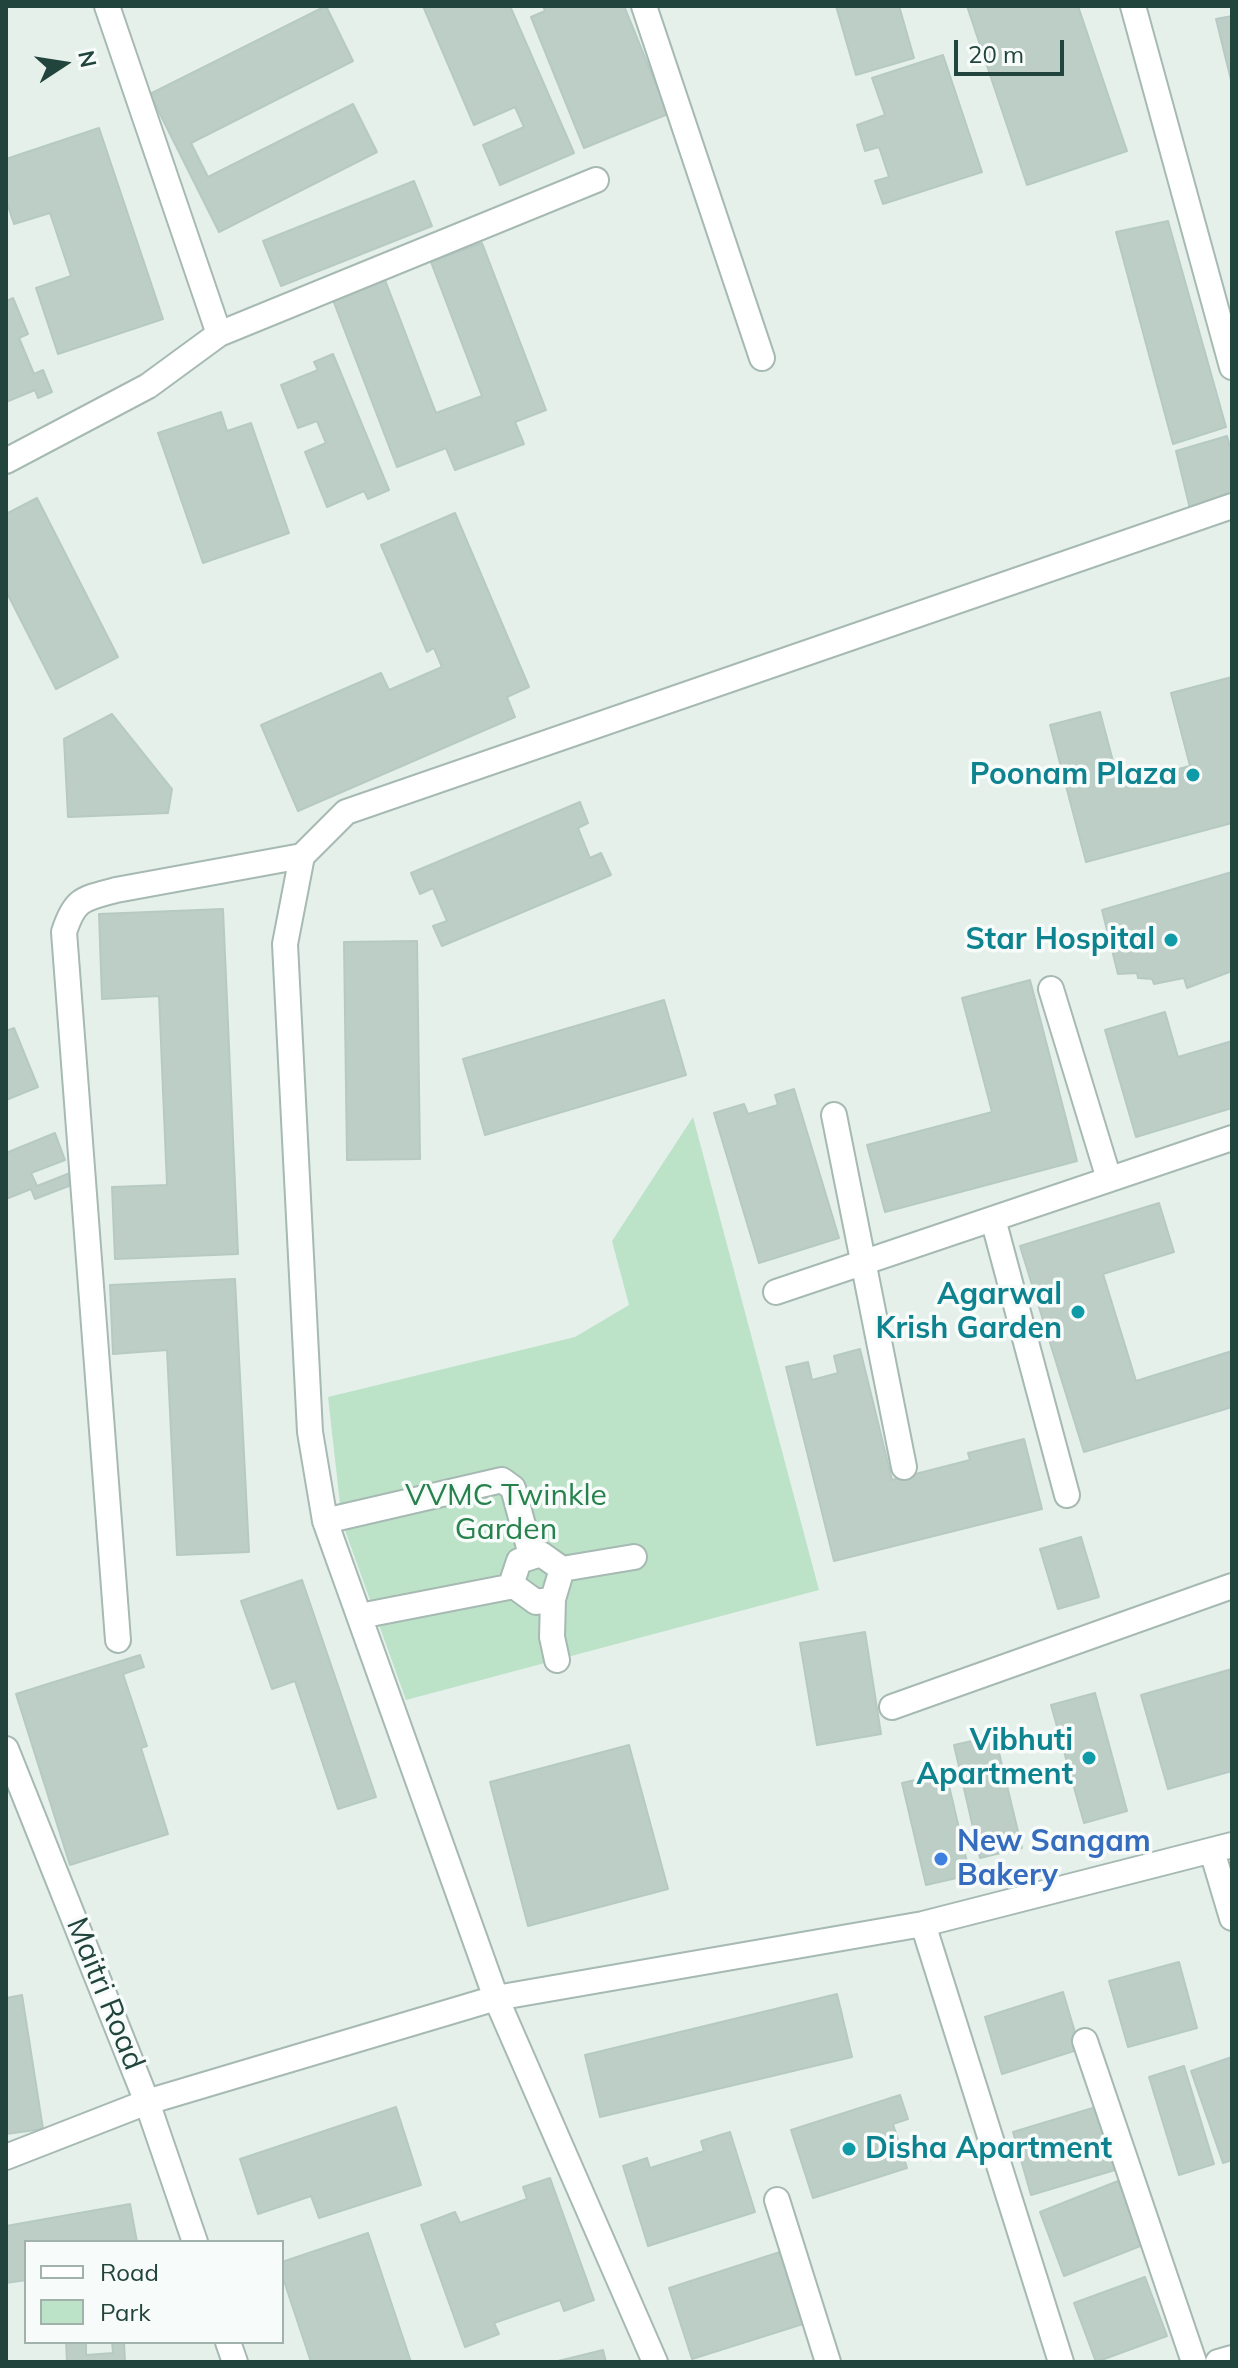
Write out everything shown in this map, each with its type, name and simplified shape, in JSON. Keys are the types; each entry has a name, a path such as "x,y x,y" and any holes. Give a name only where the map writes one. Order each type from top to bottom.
{"street":[{"path":"107,6 219,334"},
{"path":"644,6 762,358"},
{"path":"1133,6 1232,367"},
{"path":"6,461 148,386 219,334 596,180"},
{"path":"655,2362 496,1998 325,1521 310,1432 285,944 302,856 346,812 1232,506"},
{"path":"118,1640 64,932 72,909 88,897 302,856"},
{"path":"1051,989 1109,1179"},
{"path":"834,1115 904,1467"},
{"path":"776,1292 1232,1138"},
{"path":"993,1219 1067,1495"},
{"path":"325,1521 502,1480 513,1488 531,1555"},
{"path":"553,1599 536,1602 514,1586 519,1561 541,1554 562,1569 634,1557"},
{"path":"557,1660 552,1637 553,1599 562,1569"},
{"path":"360,1616 514,1586"},
{"path":"892,1707 1232,1586"},
{"name":"Maitri Road","path":"6,1749 15,1792 147,2102 194,2240"},
{"path":"6,2157 147,2102 496,1998 923,1924 1222,1848 1232,1918"},
{"path":"923,1924 1061,2362"},
{"path":"1085,2041 1194,2362"},
{"path":"777,2200 828,2362"},
{"path":"1218,2362 1232,2358"}],"green space":[{"name":"VVMC Twinkle Garden","path":"693,1117 819,1590 406,1700 342,1522 328,1397 575,1337 629,1305 612,1241"}],"building":[{"path":"326,6 353,61 191,143 208,177 353,104 377,152 219,232 150,94"},
{"path":"423,6 510,6 574,153 500,185 483,145 524,127 515,107 474,125"},
{"path":"543,6 624,6 668,114 584,148 531,17 545,11"},
{"path":"836,6 899,6 914,58 856,75"},
{"path":"967,6 1078,6 1127,151 1027,185"},
{"path":"1232,16 1232,84 1216,19"},
{"path":"943,55 982,172 883,204 875,181 889,177 879,147 865,151 857,125 885,115 872,78"},
{"path":"99,128 163,319 58,354 36,288 71,276 50,213 14,224 6,200 6,159"},
{"path":"414,181 432,226 281,286 263,241"},
{"path":"1168,221 1226,427 1173,444 1116,232"},
{"path":"482,243 546,410 515,422 524,444 455,470 446,448 397,467 333,300 385,280 436,413 482,396 431,262"},
{"path":"6,298 7,301 13,298 28,334 19,338 34,374 43,370 52,392 38,398 35,390 6,402"},
{"path":"333,354 389,490 368,499 364,491 327,507 305,452 326,443 317,421 298,428 281,385 318,370 314,362"},
{"path":"221,412 227,431 251,423 289,533 203,563 158,433"},
{"path":"1227,436 1232,453 1232,504 1191,513 1176,451"},
{"path":"37,498 118,657 56,689 6,591 6,514"},
{"path":"455,513 529,687 507,697 515,717 298,811 261,725 381,673 389,690 442,667 434,648 427,652 381,545"},
{"name":"Poonam Plaza","path":"1232,677 1232,823 1086,862 1050,725 1100,712 1119,784 1190,766 1171,693"},
{"path":"112,714 172,789 168,813 68,817 64,739"},
{"path":"580,802 588,823 578,828 590,858 601,853 611,875 442,946 433,926 447,921 433,888 420,894 411,873"},
{"name":"Star Hospital","path":"1232,872 1232,971 1187,988 1184,978 1154,984 1152,979 1138,978 1137,973 1118,974 1102,910"},
{"path":"223,909 238,1254 115,1259 112,1187 167,1185 159,996 102,999 99,914"},
{"path":"417,941 420,1159 347,1160 344,942"},
{"path":"1030,980 1077,1161 885,1212 867,1145 992,1112 962,998"},
{"path":"664,1000 686,1075 485,1135 463,1059"},
{"path":"1165,1012 1178,1057 1232,1041 1232,1108 1136,1137 1105,1030"},
{"path":"14,1028 38,1087 6,1100 6,1031"},
{"path":"794,1089 839,1238 759,1263 714,1113 744,1104 748,1114 778,1105 775,1095"},
{"path":"55,1133 65,1160 31,1173 37,1186 70,1173 74,1184 35,1199 31,1189 6,1199 6,1153"},
{"name":"Agarwal Krish Garden","path":"1159,1203 1174,1252 1103,1274 1136,1381 1232,1351 1232,1407 1084,1452 1020,1246"},
{"path":"235,1279 249,1552 177,1555 167,1350 113,1354 110,1285"},
{"path":"860,1349 892,1480 970,1460 968,1453 1024,1439 1042,1509 834,1561 786,1367 808,1362 812,1380 838,1373 834,1356"},
{"path":"1081,1537 1099,1597 1058,1609 1040,1549"},
{"path":"302,1580 376,1797 338,1809 295,1681 272,1689 241,1601"},
{"path":"865,1632 881,1734 817,1745 800,1643"},
{"path":"140,1655 144,1667 123,1674 147,1746 141,1748 168,1834 70,1865 16,1694"},
{"path":"1232,1669 1232,1771 1168,1789 1141,1695"},
{"name":"Vibhuti Apartment","path":"1095,1693 1127,1811 1084,1823 1051,1705"},
{"path":"995,1736 1022,1848 980,1858 954,1745"},
{"path":"629,1745 668,1889 528,1926 490,1782"},
{"path":"946,1773 970,1875 926,1885 902,1783"},
{"path":"1179,1962 1197,2028 1128,2047 1109,1981"},
{"path":"1063,1992 1080,2049 1002,2074 985,2017"},
{"path":"837,1994 852,2057 600,2117 585,2055"},
{"path":"22,1995 43,2129 6,2134 6,1998"},
{"path":"1232,2057 1232,2160 1223,2163 1191,2071"},
{"path":"1184,2066 1214,2164 1179,2175 1149,2077"},
{"name":"Disha Apartment","path":"900,2095 908,2119 893,2124 907,2168 813,2198 791,2130"},
{"path":"396,2107 421,2185 319,2218 311,2196 258,2214 240,2159"},
{"path":"1096,2107 1115,2170 1031,2195 1013,2132"},
{"path":"730,2132 755,2212 648,2246 623,2166 647,2158 650,2168 704,2151 701,2141"},
{"path":"550,2178 594,2300 564,2311 560,2300 494,2323 499,2334 465,2347 421,2225 455,2212 460,2223 527,2199 523,2187"},
{"path":"1118,2181 1143,2245 1064,2276 1040,2212"},
{"path":"130,2204 137,2240 24,2240 24,2280 6,2283 6,2226"},
{"path":"368,2233 411,2362 311,2362 284,2281 284,2261"},
{"path":"780,2252 803,2324 692,2359 669,2288"},
{"path":"1145,2277 1167,2336 1096,2362 1074,2303"},
{"path":"66,2344 86,2344 86,2355 113,2353 112,2344 124,2344 125,2362 67,2362"},
{"path":"603,2350 606,2362 554,2362"}],"place":[{"name":"Poonam Plaza","path":"1193,775"},
{"name":"Star Hospital","path":"1171,940"},
{"name":"Agarwal Krish Garden","path":"1078,1312"},
{"name":"Vibhuti Apartment","path":"1089,1758"},
{"name":"New Sangam Bakery","path":"941,1859"},
{"name":"Disha Apartment","path":"849,2149"}]}
